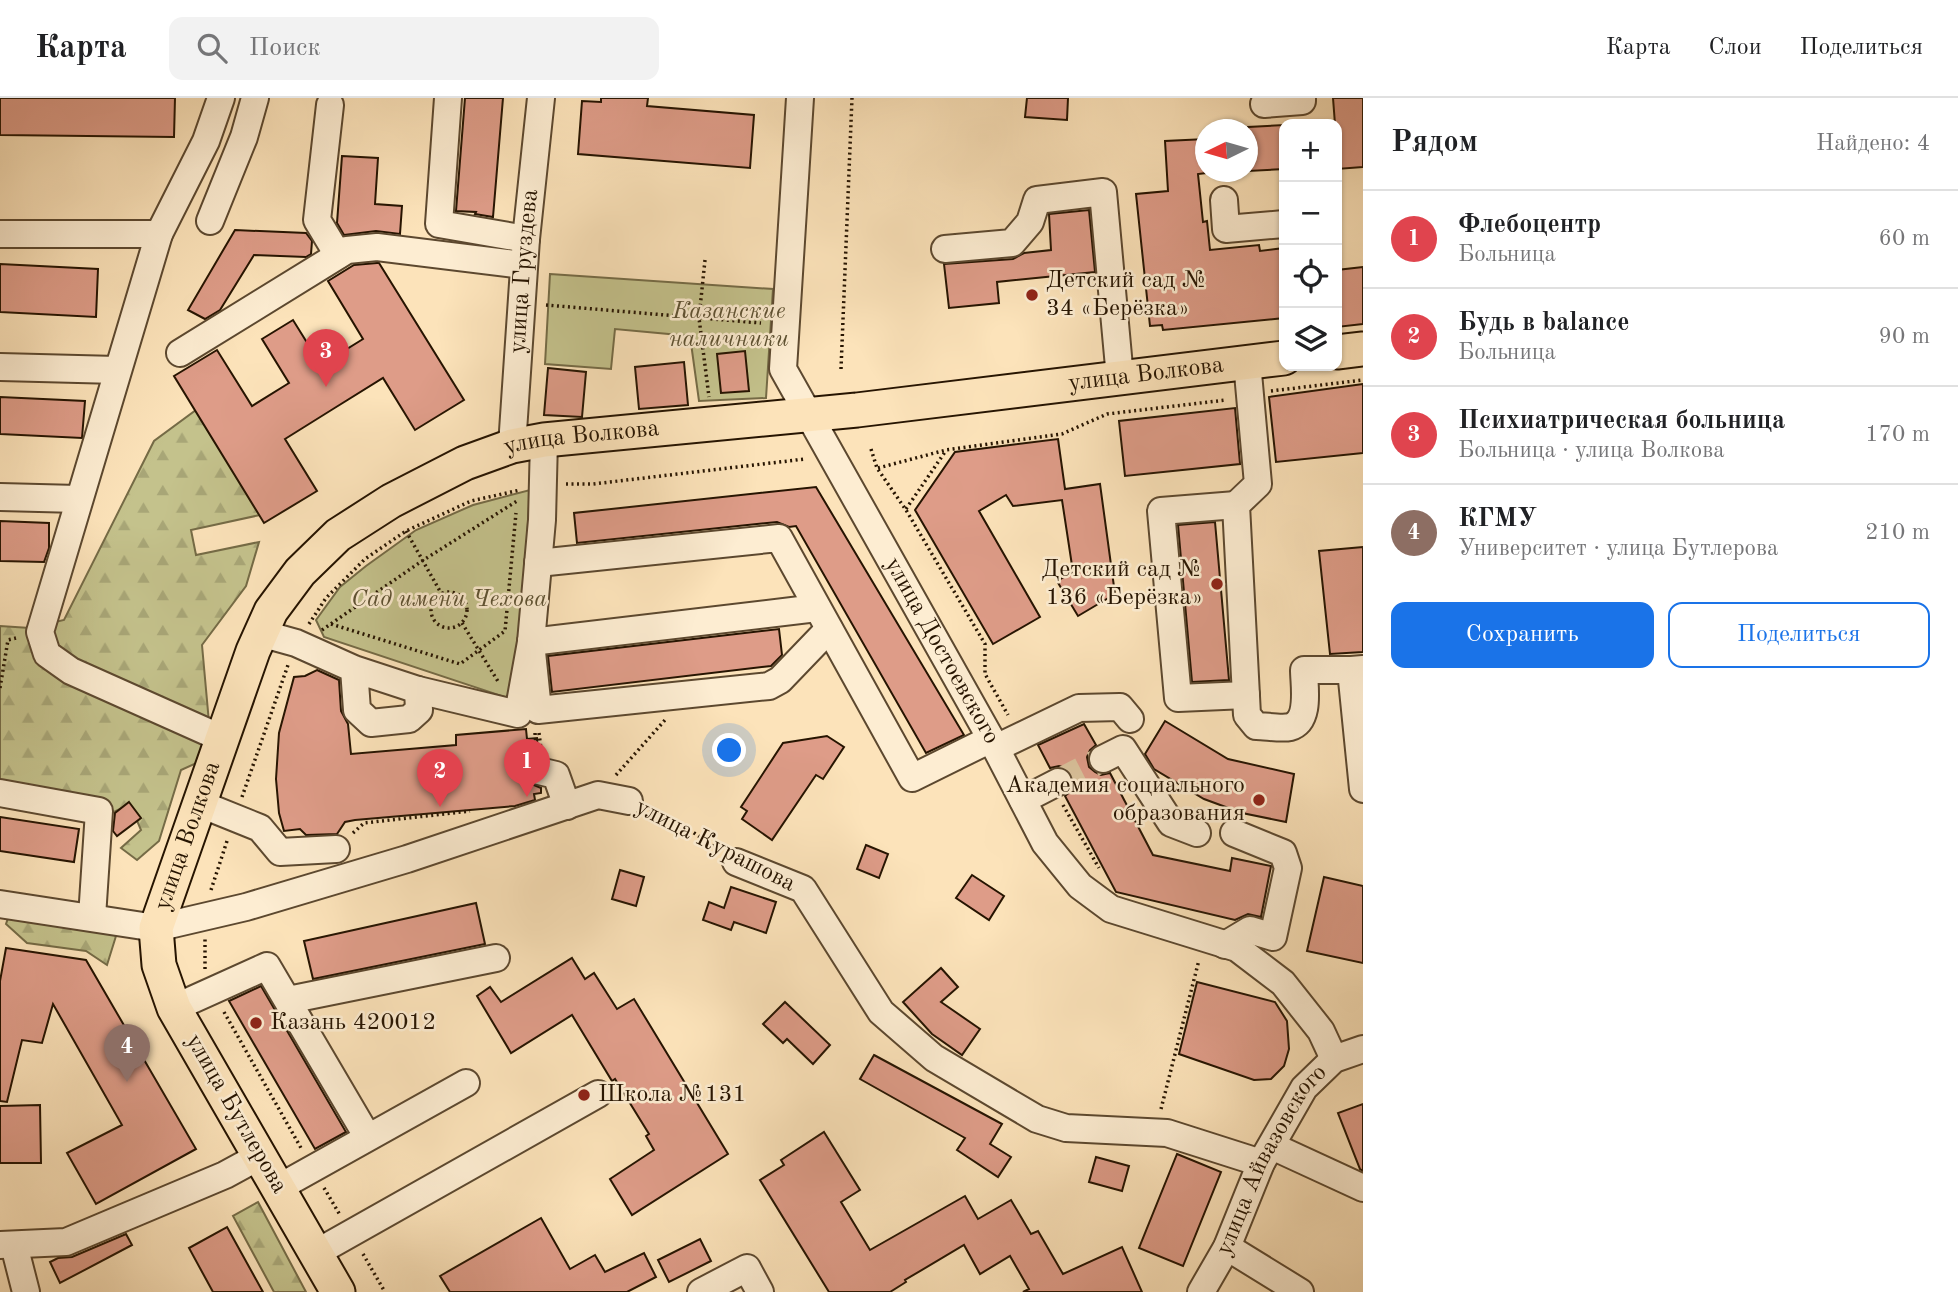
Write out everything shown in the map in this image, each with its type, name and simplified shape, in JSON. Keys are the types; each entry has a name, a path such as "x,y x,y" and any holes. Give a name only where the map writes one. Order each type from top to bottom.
{"main road":[{"path":"1342,351 1363,349"},
{"name":"улица Волкова","path":"156,928 221,738 260,633 271,611 300,572 338,535 391,501 465,463 512,446 544,440 807,415 1120,378 1248,378 1279,361"},
{"name":"улица Бутлерова","path":"156,928 159,965 174,1008 338,1292"}],"street":[{"path":"221,98 206,141 159,234 40,632 47,654 71,671 221,738"},
{"path":"210,221 244,136 255,98"},
{"path":"448,98 439,224 525,252"},
{"name":"улица Груздева","path":"512,446 525,252 541,98"},
{"name":"улица Достоевского","path":"800,98 783,369 807,415 833,456 994,744 1045,843 1080,886 1111,909 1237,948 1283,983 1321,1031 1334,1059"},
{"path":"1264,104 1302,101 1302,98"},
{"path":"330,105 317,220 338,256"},
{"path":"945,249 1012,243 1031,222 1037,200 1103,192 1120,378"},
{"path":"1224,200 1226,229 1279,224"},
{"path":"0,234 159,234"},
{"path":"180,353 347,250 377,247 525,252"},
{"path":"0,366 117,370"},
{"path":"1246,695 1178,698 1161,511 1236,505 1258,484 1248,378"},
{"path":"260,633 296,643 354,669 526,723 544,440"},
{"path":"0,497 78,499"},
{"path":"1236,505 1247,715 1256,726 1289,727 1298,722 1304,709 1304,670 1357,670 1363,789"},
{"path":"538,563 779,538 912,778 1079,708 1120,707 1130,719"},
{"path":"531,642 823,618"},
{"path":"531,642 538,710 769,686 780,680 823,618"},
{"path":"354,669 357,710 371,723 409,719 419,710 418,690"},
{"path":"1103,759 1123,749 1171,822 1197,833"},
{"path":"538,764 556,775 566,806"},
{"path":"1023,800 1058,782"},
{"path":"0,793 99,811 92,918"},
{"name":"улица Курашова","path":"0,904 156,928 247,907 407,859 598,795 629,801"},
{"path":"198,803 260,828 280,852 336,849"},
{"path":"1215,941 1250,930 1273,937 1288,868 1283,853 1234,833"},
{"name":"улица Курашова","path":"736,862 803,889 881,1012 934,1058 1037,1119 1066,1128 1167,1133 1266,1155 1363,1188"},
{"path":"288,1000 496,958"},
{"path":"174,1008 267,966 367,1136"},
{"name":"улица Айвазовского","path":"1201,1292 1227,1247 1266,1155 1304,1088 1334,1059 1363,1049"},
{"path":"278,1188 466,1083"},
{"path":"316,1253 598,1094"},
{"path":"26,1292 7,1245 66,1242 225,1175 260,1156"},
{"path":"1227,1247 1300,1292"},
{"path":"701,1292 747,1268 760,1292"}],"path":[{"path":"841,369 852,98"},
{"path":"705,260 699,318 709,397"},
{"path":"537,305 763,323"},
{"path":"877,468 946,450 1062,434 1107,414 1231,399 1248,378 1363,380"},
{"path":"906,510 946,450"},
{"path":"385,1292 228,1020 205,970 206,904 296,643 327,598 365,559 406,531 471,501 543,484 593,484 813,458"},
{"path":"296,643 316,634 422,561 543,484"},
{"path":"331,624 460,664 505,631 517,501"},
{"path":"406,531 441,593"},
{"path":"441,593 457,594 464,599 466,616 462,623 449,628 436,624 430,611 431,604 441,593"},
{"path":"462,623 526,723 538,764"},
{"path":"0,688 8,640 40,632"},
{"path":"598,795 670,714"},
{"name":"улица Курашова","path":"629,801 681,824 736,862"},
{"path":"336,849 364,823 473,811"},
{"path":"1156,1132 1215,941"}],"green space":[{"name":"Казанские наличники","path":"550,274 773,289 766,398 699,401 690,336 615,329 611,369 545,364"},
{"path":"196,410 260,515 191,530 196,555 259,542 246,586 202,645 212,756 181,770 159,841 137,860 121,848 141,830 130,804 91,823 0,782 0,626 30,628 64,620 154,441"},
{"name":"Сад имени Чехова","path":"530,490 517,701 324,637 316,620 340,587 416,530 473,505"},
{"path":"14,901 69,908 116,936 107,965 86,951 27,943 6,924"},
{"path":"258,1202 306,1292 274,1292 233,1216"}],"building":[{"path":"0,98 175,98 174,137 0,135"},
{"path":"465,98 503,98 493,217 475,214 476,212 456,211"},
{"path":"601,98 648,98 647,106 754,115 750,168 578,154 582,101 601,102"},
{"path":"1027,98 1068,98 1067,120 1025,117"},
{"path":"1333,98 1363,98 1363,167 1342,169 1342,119 1335,119"},
{"path":"1279,125 1279,169 1258,170 1258,126"},
{"path":"1195,140 1195,182 1199,182 1203,222 1207,221 1210,250 1259,245 1260,251 1279,249 1279,318 1163,330 1162,325 1150,326 1136,194 1168,191 1165,141"},
{"path":"342,156 378,158 375,204 402,206 400,234 376,231 344,235 337,223"},
{"path":"1089,210 1095,272 997,282 999,303 949,308 944,264 1013,259 1024,253 1051,250 1049,214"},
{"path":"235,230 306,233 312,241 311,254 306,257 254,255 220,310 205,319 188,310"},
{"path":"379,263 464,400 415,430 383,378 285,439 317,491 264,523 174,376 217,350 252,406 289,383 262,339 293,320 321,365 363,339 328,281 354,265"},
{"path":"0,264 98,269 96,317 0,312"},
{"path":"1363,267 1363,324 1342,326 1342,269"},
{"path":"745,351 749,391 721,393 717,354"},
{"path":"684,362 688,405 639,409 635,367"},
{"path":"548,368 586,372 582,417 544,415"},
{"path":"1363,384 1363,453 1276,462 1269,397"},
{"path":"0,397 85,401 82,438 0,434"},
{"path":"1235,408 1240,464 1125,476 1119,421"},
{"path":"1058,439 1065,489 1100,484 1115,594 1078,616 1057,581 1073,572 1062,500 1013,506 1006,495 979,511 1040,617 993,644 915,510 955,452"},
{"path":"816,487 964,735 926,753 796,526 789,527 777,522 577,543 574,513"},
{"path":"0,521 49,523 49,548 44,562 0,561"},
{"path":"1215,522 1229,680 1192,682 1178,525"},
{"path":"1363,547 1363,652 1330,654 1319,551"},
{"path":"779,629 782,655 771,666 552,692 548,656"},
{"path":"317,670 339,680 341,711 348,724 351,754 456,745 456,735 526,729 527,739 537,738 538,756 527,761 524,775 529,783 541,788 541,793 534,794 535,800 515,806 345,822 337,834 306,835 300,829 284,831 279,813 276,779 279,733 294,677 305,676"},
{"path":"1165,721 1228,759 1294,774 1286,822 1242,813 1204,799 1154,769 1145,754"},
{"path":"1084,724 1096,745 1087,757 1089,767 1101,775 1110,773 1153,855 1230,871 1232,858 1271,866 1261,917 1248,914 1235,920 1116,892 1065,796 1074,783 1072,774 1059,766 1050,768 1038,745"},
{"path":"827,736 844,747 823,779 816,775 772,840 742,819 747,811 741,807 783,743"},
{"path":"129,802 141,818 117,836 113,831 115,813"},
{"path":"0,817 79,829 74,862 0,851"},
{"path":"866,845 888,854 879,878 857,869"},
{"path":"620,870 644,877 636,906 612,899"},
{"path":"972,875 1004,896 989,920 956,898"},
{"path":"1324,877 1363,886 1363,963 1307,951"},
{"path":"731,887 776,902 766,933 734,922 731,930 703,920 709,902 724,908"},
{"path":"476,903 485,944 313,979 304,941"},
{"path":"6,948 86,960 196,1149 96,1204 67,1153 122,1125 53,1004 42,1043 22,1040 7,1102 0,1101 0,981"},
{"path":"572,958 585,979 594,973 617,1009 634,999 728,1154 632,1215 610,1179 654,1150 646,1136 649,1134 615,1079 612,1081 572,1015 511,1053 477,996 490,987 501,1002"},
{"path":"941,968 958,987 941,1002 980,1029 962,1055 932,1034 903,1002"},
{"path":"1197,982 1275,1002 1287,1021 1289,1049 1284,1066 1271,1079 1254,1080 1179,1054"},
{"path":"261,986 346,1132 315,1149 229,1001"},
{"path":"785,1002 830,1045 813,1064 787,1039 783,1043 763,1024"},
{"path":"874,1055 1002,1124 990,1144 1011,1157 998,1177 957,1150 965,1138 860,1079"},
{"path":"1363,1104 1363,1171 1338,1113"},
{"path":"40,1105 41,1163 0,1163 0,1106"},
{"path":"824,1132 860,1190 841,1202 870,1250 965,1196 978,1219 1011,1200 1031,1234 1038,1231 1063,1274 1122,1247 1142,1292 1023,1292 1029,1289 1010,1256 980,1274 964,1245 890,1292 829,1292 760,1180 784,1165 781,1160"},
{"path":"1177,1154 1221,1172 1183,1266 1139,1248"},
{"path":"1096,1157 1129,1166 1122,1191 1089,1182"},
{"path":"541,1218 570,1269 595,1255 605,1272 644,1253 656,1277 627,1292 450,1292 440,1276"},
{"path":"227,1227 263,1292 213,1292 189,1248"},
{"path":"126,1234 132,1245 60,1283 50,1262 58,1258 72,1257"},
{"path":"700,1239 711,1261 669,1282 658,1260"}],"tunnel":[{"path":"1058,782 1103,759"}],"place":[{"name":"Детский сад № 34 «Берёзка»","path":"1032,295"},
{"name":"Психиатрическая больница","path":"326,387"},
{"name":"Детский сад № 136 «Берёзка»","path":"1217,584"},
{"name":"Флебоцентр","path":"527,797"},
{"name":"Академия социального образования","path":"1259,800"},
{"name":"Будь в balance","path":"440,807"},
{"name":"Казань 420012","path":"256,1023"},
{"name":"КГМУ","path":"127,1082"},
{"name":"Школа №131","path":"584,1095"}]}
